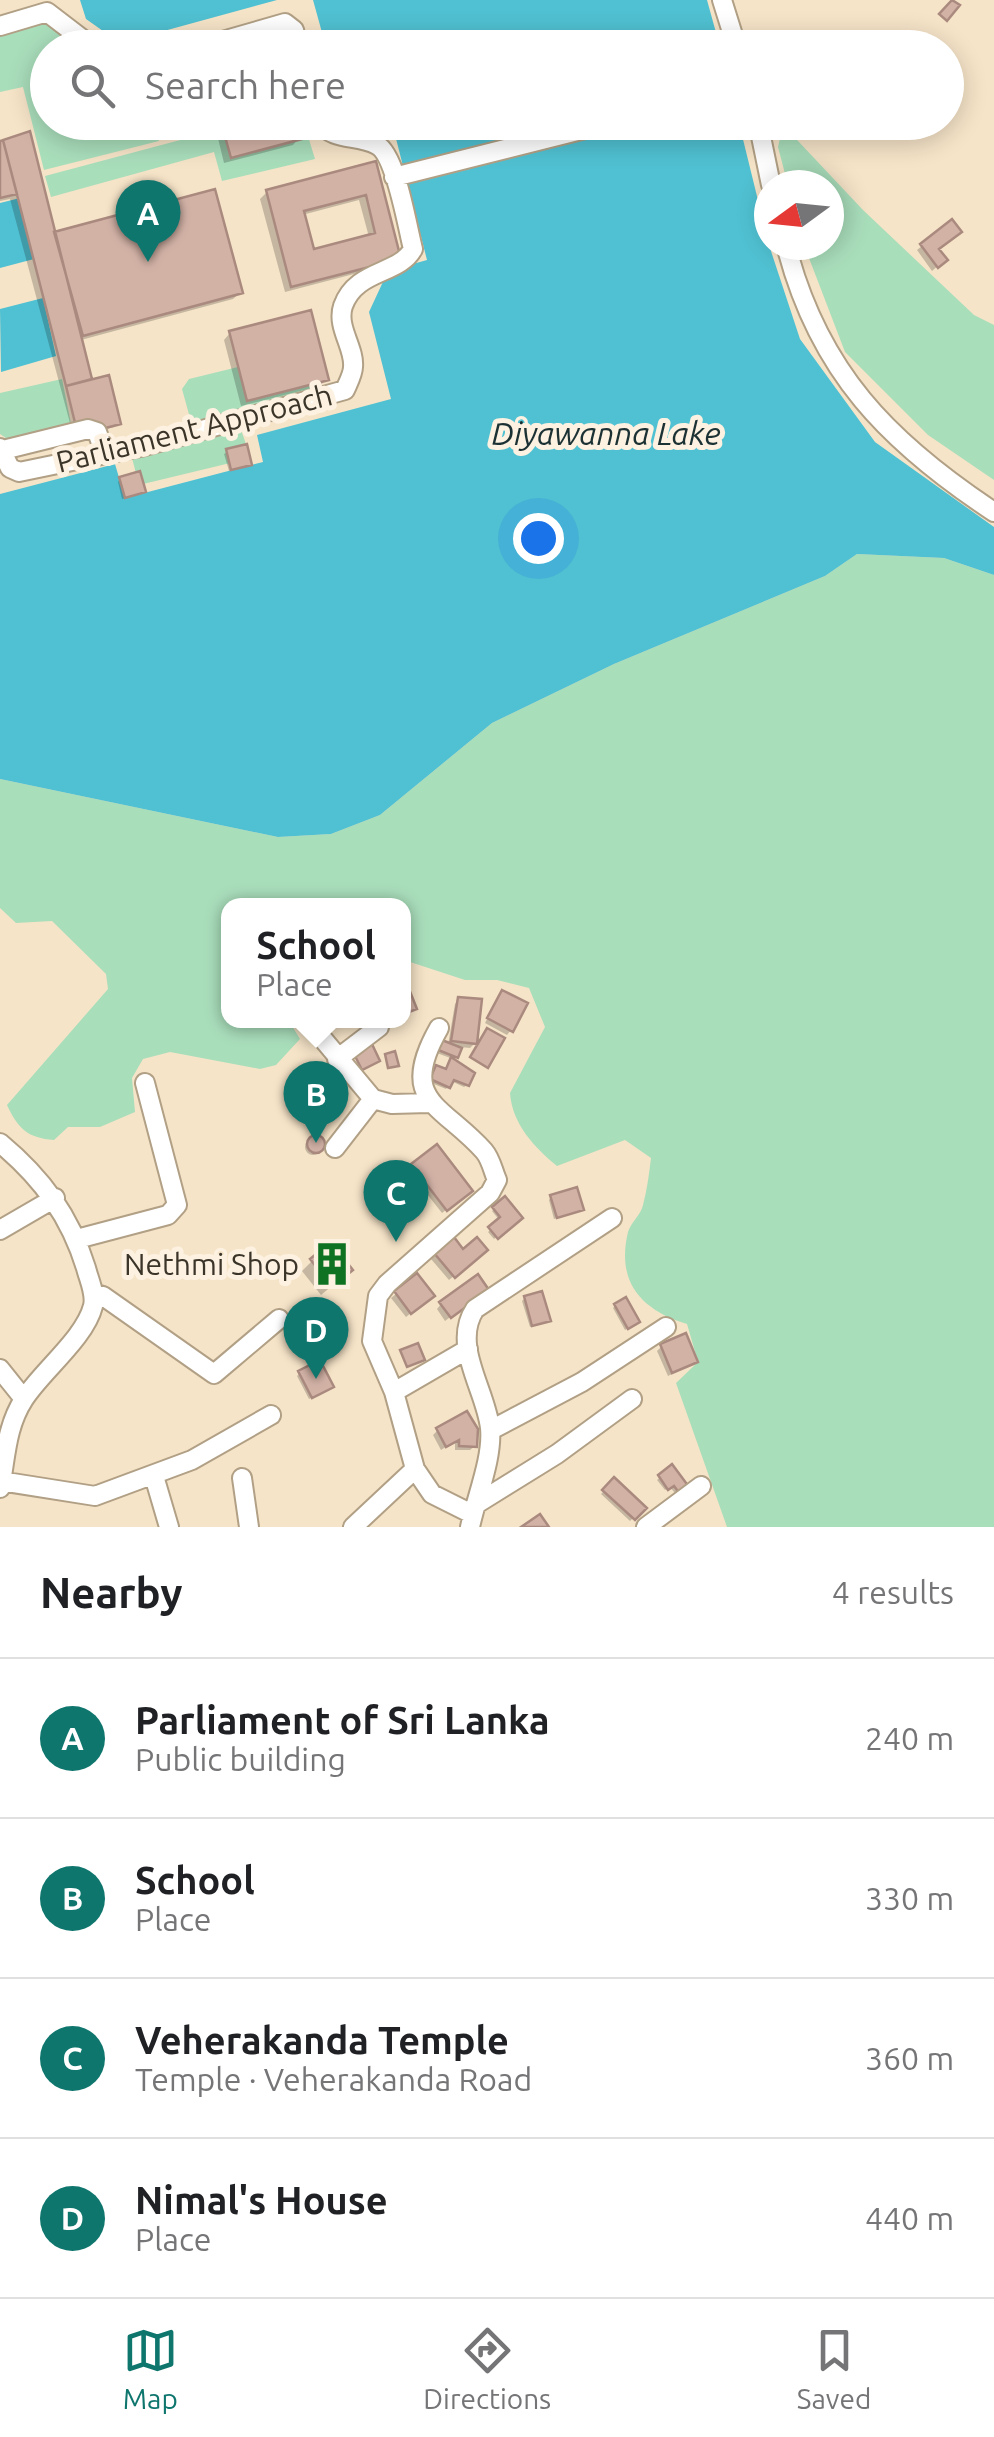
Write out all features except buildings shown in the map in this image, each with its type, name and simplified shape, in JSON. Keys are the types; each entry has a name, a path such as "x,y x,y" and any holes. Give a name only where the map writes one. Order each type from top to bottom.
{"street":[{"path":"722,0 731,30"},
{"path":"0,26 47,12 70,30"},
{"path":"263,30 285,24 294,30"},
{"name":"Parliament Approach","path":"1,449 10,468 18,472 210,429 346,390 354,366 344,336 342,308 356,285 371,274 408,259 413,249 398,176 389,156 377,144 358,140"},
{"path":"398,176 541,140"},
{"path":"762,140 768,170"},
{"path":"791,260 814,330 837,369 899,438 946,480 994,512"},
{"path":"1,449 88,429 97,432 104,453"},
{"path":"314,1028 373,1099 392,1104 429,1103"},
{"path":"337,1060 378,1028"},
{"path":"439,1028 424,1056 422,1071 429,1103 487,1154 497,1180 490,1194 378,1296 372,1342 394,1392 415,1469 432,1494 473,1515"},
{"path":"77,1239 168,1215 178,1205 144,1083"},
{"path":"335,1148 373,1099"},
{"path":"0,1143 55,1198 77,1239 94,1292 85,1323 24,1399 8,1432 0,1483 95,1496 192,1460 271,1416"},
{"path":"0,1230 55,1198"},
{"path":"473,1515 490,1430 468,1349 468,1320 475,1308 612,1218"},
{"path":"94,1292 214,1374 279,1319"},
{"path":"490,1430 582,1382 666,1327"},
{"path":"394,1392 468,1349"},
{"path":"0,1369 24,1399"},
{"path":"473,1515 632,1399"},
{"path":"353,1526 415,1469"},
{"path":"154,1476 170,1527"},
{"path":"242,1478 249,1527"},
{"path":"646,1527 701,1486"}],"green space":[{"path":"42,22 58,30 30,30 30,115 23,87 0,92 0,35"},
{"path":"36,140 159,140 159,141 44,170"},
{"path":"180,140 309,140 315,159 222,181 214,152 51,197 45,176"},
{"path":"780,140 797,140 825,170 784,170"},
{"path":"844,190 974,315 994,325 994,480 928,435 845,352 810,260 844,260"},
{"path":"238,367 311,384 314,389 310,394 204,422 190,418 182,389 189,379"},
{"path":"62,379 71,424 9,440 0,434 0,393"},
{"path":"241,430 251,458 139,485 132,458"},
{"path":"857,554 944,558 994,575 994,1527 727,1527 676,1383 698,1362 687,1324 645,1302 629,1279 626,1265 628,1232 642,1209 651,1158 625,1140 557,1166 541,1151 520,1125 510,1093 545,1027 529,988 497,980 465,980 411,962 411,898 221,898 221,1028 293,1028 300,1039 276,1065 260,1069 170,1052 143,1059 132,1078 135,1112 100,1127 68,1127 54,1140 25,1131 15,1120 7,1105 108,989 106,974 52,921 16,923 0,908 0,779 278,837 331,834 380,815 492,723 614,664 825,576"}],"water":[{"path":"80,0 277,0 167,30 102,30 86,19"},
{"path":"313,0 707,0 715,30 321,30"},
{"name":"Diyawanna Lake","path":"396,140 743,140 754,184 754,260 774,260 800,339 875,442 994,527 994,575 944,558 857,554 825,576 614,664 492,723 380,815 331,834 278,837 0,779 0,494 115,464 125,498 263,462 257,435 391,399 369,312 388,271 427,260"},
{"path":"20,198 34,259 0,268 0,203"},
{"path":"43,298 56,356 1,372 0,309"}],"place":[{"name":"Parliament of Sri Lanka","path":"148,262"},
{"name":"School","path":"316,1143"},
{"name":"Veherakanda Temple","path":"396,1242"},
{"name":"Nethmi Shop","path":"332,1264"},
{"name":"Nimal's House","path":"316,1379"}]}
